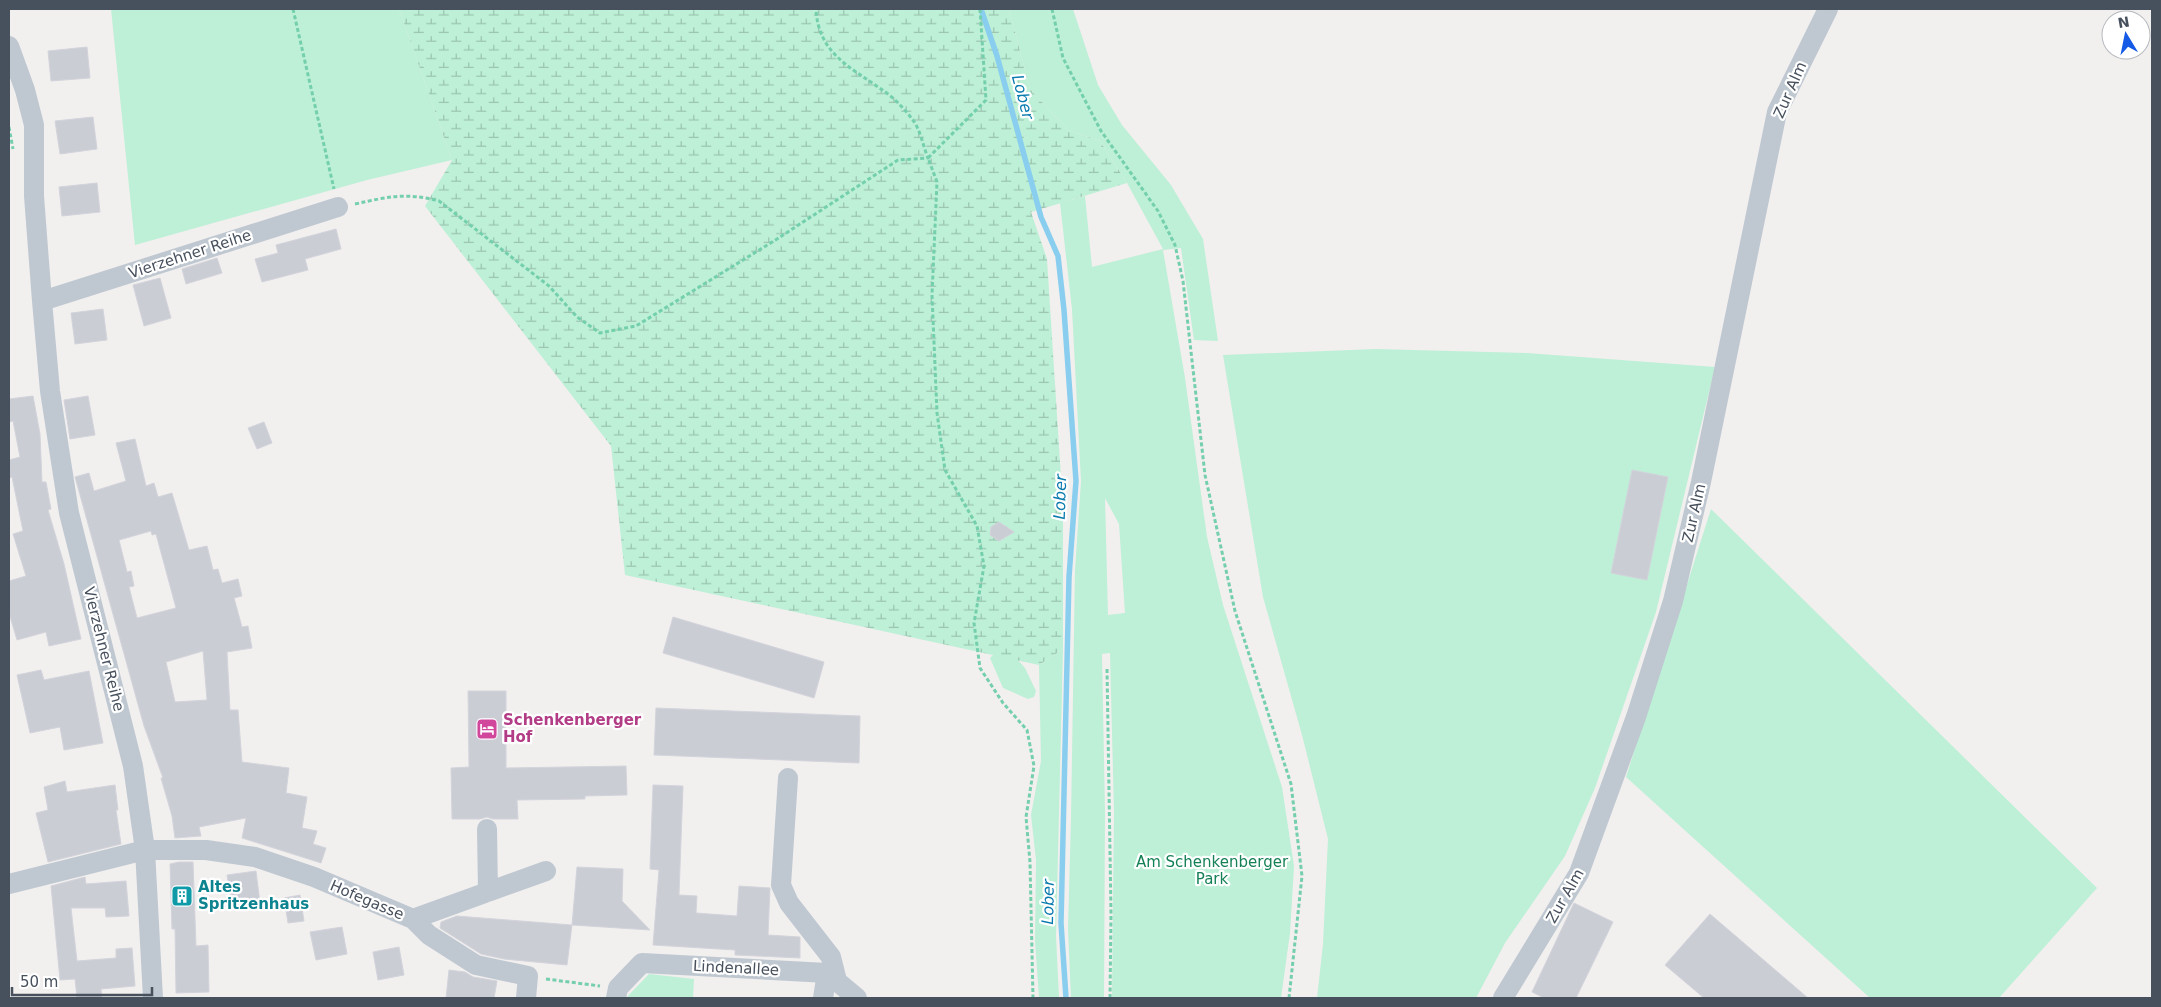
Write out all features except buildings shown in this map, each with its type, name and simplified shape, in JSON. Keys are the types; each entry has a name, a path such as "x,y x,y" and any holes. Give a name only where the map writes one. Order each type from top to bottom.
{"street":[{"name":"Zur Alm","path":"1504,998 1579,873 1636,717 1673,601 1699,492 1777,112 1828,9"},
{"name":"Vierzehner Reihe","path":"9,46 25,90 34,125 34,196 50,391 70,514 134,766 145,850 143,973 153,998"},
{"name":"Vierzehner Reihe","path":"42,301 338,207"},
{"path":"788,778 781,885 789,903 831,957 832,977 823,998"},
{"path":"487,829 488,892"},
{"name":"Hofegasse","path":"9,884 145,850 206,850 255,857 314,878 413,919 546,871"},
{"path":"413,919 429,935 476,965 528,976 526,998"},
{"name":"Lindenallee","path":"617,993 642,963 832,977"},
{"path":"832,977 857,998"}],"path":[{"path":"293,9 338,207 389,196 418,195 439,201 549,286 577,317 600,332 636,326 777,239 898,160 928,158 986,100 980,9"},
{"path":"816,9 817,20 829,49 850,69 883,90 914,120 937,182 932,295 937,413 945,470 977,526 984,566 974,623 980,668 1003,703 1027,730 1034,766 1026,817 1030,862 1034,998"},
{"path":"1052,9 1063,58 1100,131 1158,211 1175,245 1183,281 1205,475 1236,611 1291,784 1302,876 1288,998"},
{"path":"1107,669 1111,914 1110,998"},
{"path":"528,976 617,993"}],"green space":[{"path":"111,9 399,9 452,160 367,180 135,245"},
{"path":"399,9 1009,9 1030,89 1068,130 1100,141 1127,183 1031,212 1047,259 1063,509 1063,649 1039,665 625,575 611,446 425,206 452,160"},
{"name":"Am Schenkenberger Park","path":"1009,9 1073,9 1098,85 1122,125 1171,185 1203,239 1218,341 1194,340 1181,248 1163,250 1185,378 1207,537 1223,605 1282,787 1294,866 1290,933 1281,998 1112,998 1114,812 1110,653 1102,654 1105,812 1104,998 1071,998 1068,929 1075,570 1081,481 1072,309 1060,203 1085,196 1092,267 1163,249 1127,183 1100,141 1068,130 1030,89","holes":["1105,498 1119,524 1125,613 1108,615"]},
{"path":"1376,349 1527,353 1715,367 1656,612 1595,788 1565,856 1505,943 1476,998 1317,998 1323,944 1328,839 1302,735 1263,597 1223,355"},
{"path":"1711,509 2097,888 1999,998 1870,998 1626,777"},
{"path":"1004,644 1025,668 1036,691 1034,697 1028,699 1003,688 990,658"},
{"path":"1063,649 1056,936 1059,998 1039,998 1035,941 1036,860 1031,815 1041,761 1039,665"},
{"path":"649,974 694,979 693,998 626,998"}],"waterway":[{"name":"Lober","path":"981,9 997,56 1041,217 1058,256 1064,310 1076,481 1069,577 1061,923 1066,998"}],"place":[{"name":"Schenkenberger Hof","path":"487,729"},
{"name":"Altes Spritzenhaus","path":"182,896"}]}
